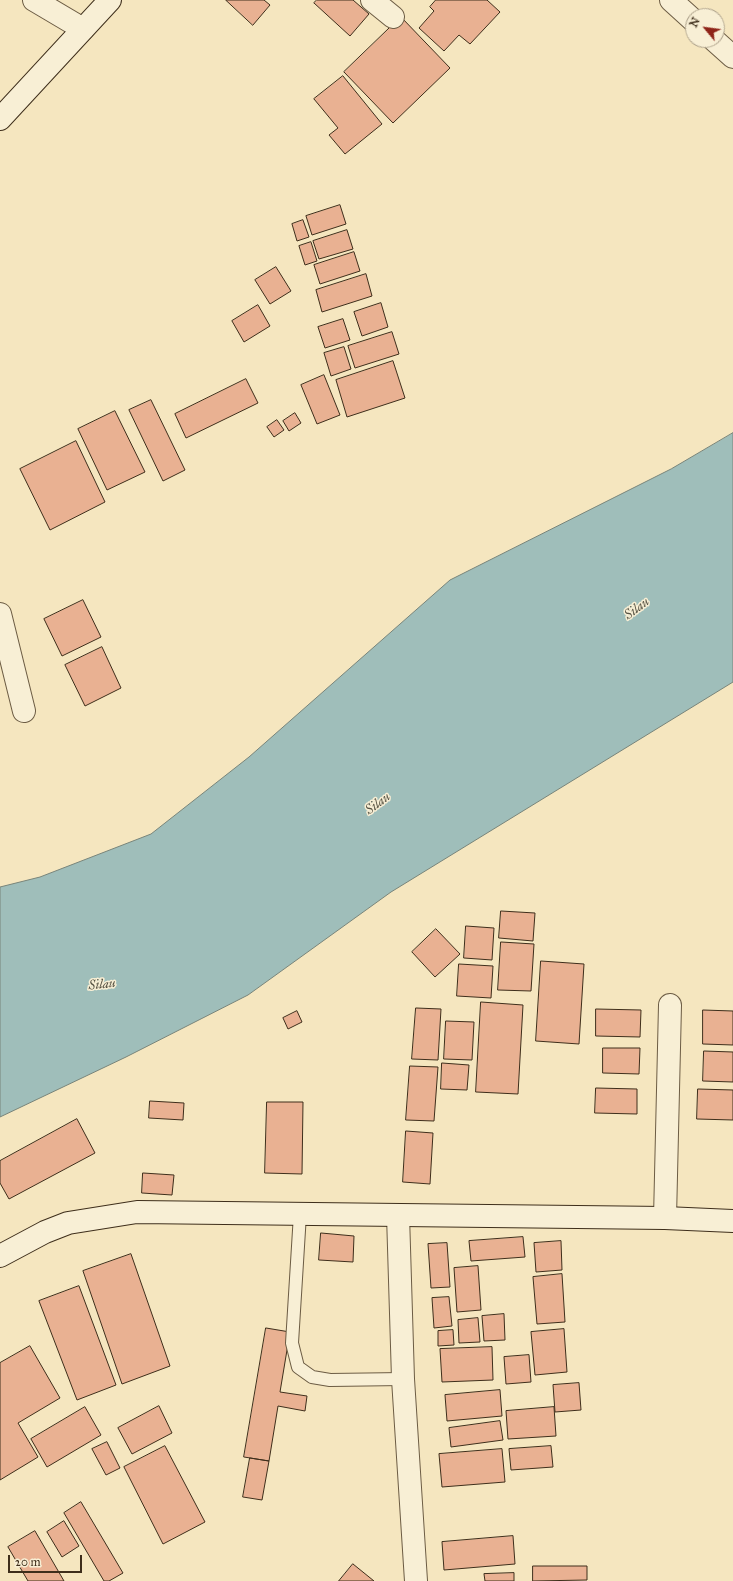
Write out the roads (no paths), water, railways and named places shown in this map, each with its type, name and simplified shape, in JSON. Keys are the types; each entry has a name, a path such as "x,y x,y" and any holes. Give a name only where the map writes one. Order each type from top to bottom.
{"main road":[{"path":"34,0 82,29"},
{"path":"0,119 110,0"},
{"path":"372,0 393,18"},
{"path":"671,0 685,13"},
{"path":"723,48 733,57"},
{"path":"0,614 24,711"},
{"path":"665,1218 670,1005"},
{"path":"0,1256 45,1232 68,1223 137,1212 665,1218 733,1221"},
{"path":"398,1215 403,1379 416,1581"}],"lane":[{"path":"300,1214 292,1343 298,1367 312,1377 330,1380 403,1379"}],"water":[{"name":"Silau","path":"733,433 733,682 391,892 248,995 126,1057 0,1117 0,887 40,877 151,834 249,757 450,580 671,469"}]}
